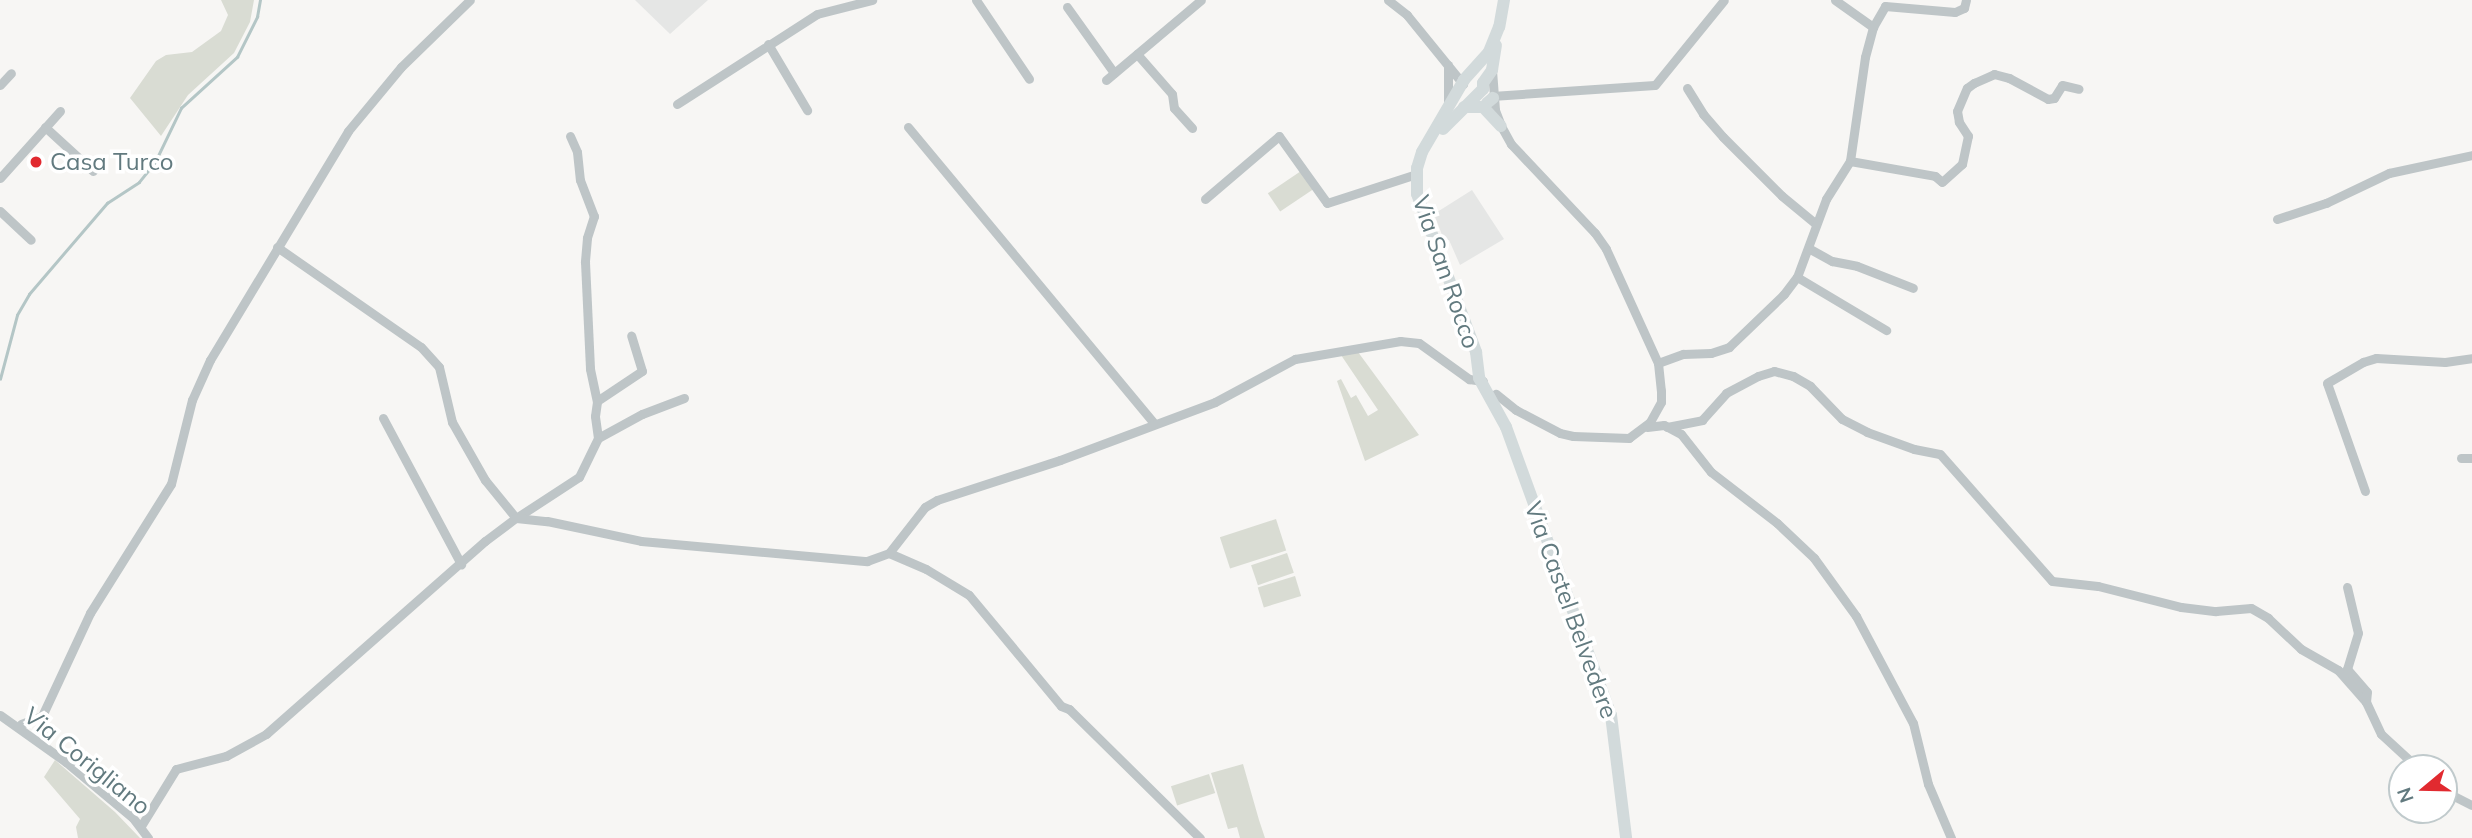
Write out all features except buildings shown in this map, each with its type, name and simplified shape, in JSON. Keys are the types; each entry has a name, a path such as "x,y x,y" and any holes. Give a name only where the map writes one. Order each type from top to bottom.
{"street":[{"path":"44,734 42,716 100,593 164,497 198,381 277,247 364,109 401,67 470,0"},
{"path":"820,0 827,10"},
{"path":"677,104 768,44 827,10 872,0"},
{"path":"976,0 1028,79"},
{"path":"1106,80 1201,0"},
{"path":"1388,0 1407,15 1448,65 1466,80"},
{"path":"1504,0 1492,70 1483,93 1464,107 1436,139 1426,159 1421,190 1483,373 1506,427"},
{"path":"1499,27 1489,52 1466,80 1467,93 1655,85 1724,0"},
{"path":"1835,0 1873,27"},
{"path":"1658,363 1683,354 1711,353 1729,347 1784,294 1797,277 1810,249 1826,199 1850,161 1858,116 1859,84 1873,27 1885,6 1955,12 1964,8 1966,0"},
{"path":"1068,7 1114,73"},
{"path":"768,44 807,110"},
{"path":"1137,54 1172,94 1174,107 1192,128"},
{"path":"1448,65 1448,111"},
{"path":"1483,93 1492,70"},
{"path":"0,85 11,73"},
{"path":"1850,161 1935,176 1942,182 1962,164 1968,136 1956,111 1967,88 1974,83 1994,74 2009,78 2048,99 2054,97 2062,85 2079,89"},
{"path":"1466,80 1478,76 1483,93 1511,144 1595,233 1615,266 1658,363 1661,402 1647,426 1629,438 1573,436 1521,413 1496,394"},
{"name":"Via San Rocco","path":"1466,80 1422,152 1416,174 1417,194 1483,373 1496,394 1506,427"},
{"path":"1687,88 1703,114 1723,138 1782,196 1816,224"},
{"path":"1464,107 1483,107 1501,126"},
{"path":"0,178 60,111"},
{"path":"45,127 93,171"},
{"path":"908,127 1154,423"},
{"path":"141,826 176,769 226,755 266,734 516,518 579,477 598,438 595,416 597,401 590,369 585,262 587,238 594,216 580,180 576,152 570,136"},
{"path":"1205,200 1279,136 1327,203 1416,174"},
{"path":"2277,219 2326,202 2377,177 2472,155"},
{"path":"0,211 31,240"},
{"path":"277,247 421,347 439,367 452,422 485,480 516,518 547,521 641,541 684,546 867,561 889,552 925,507 937,499 1060,460 1215,402 1294,359 1399,341 1419,343 1469,379 1483,373"},
{"path":"1810,249 1832,261 1857,266 1913,288"},
{"path":"1797,277 1886,330"},
{"path":"597,401 642,371 631,336"},
{"path":"2365,491 2327,383 2368,359 2445,362 2472,358"},
{"path":"1459,371 1483,373"},
{"path":"1647,426 1667,427 1702,420 1726,393 1758,376 1774,371 1793,376 1810,386 1842,419 1867,432 1914,449 1940,454 2052,581 2098,586 2181,607 2216,611 2251,608 2267,618 2301,649 2332,665 2366,702 2381,734 2403,754"},
{"path":"598,438 642,414 684,398"},
{"path":"383,418 461,564"},
{"name":"Via Castel Belvedere","path":"1506,427 1611,715 1626,838"},
{"path":"1667,427 1681,434 1711,472 1777,523 1814,558 1856,616 1913,723 1928,784 1951,838"},
{"path":"2461,458 2472,458"},
{"path":"889,552 926,569 969,595 1061,706 1069,709 1200,838"},
{"path":"2347,587 2358,633 2347,669 2367,692 2366,702"},
{"name":"Via Corigliano","path":"0,715 66,762 141,826 149,838"},
{"path":"21,724 42,716"}],"shaded area":[{"path":"221,0 254,0 250,22 234,53 188,95 161,136 130,98 156,61 166,55 192,52 221,31 228,15"},
{"path":"635,0 708,0 670,34"},
{"path":"1301,171 1313,189 1280,212 1268,193"},
{"path":"1472,190 1504,239 1460,265 1449,240 1444,240 1434,214"},
{"path":"1358,352 1419,435 1365,461 1337,381 1341,379 1351,398 1356,395 1368,416 1378,410 1341,355"},
{"path":"1276,519 1286,550 1230,569 1220,537"},
{"path":"1287,553 1294,573 1258,585 1251,565"},
{"path":"1295,576 1301,596 1264,607 1258,587"},
{"path":"55,760 115,812 140,838 78,838 76,827 80,819 44,777"},
{"path":"1243,764 1265,838 1240,838 1237,827 1228,829 1211,773"},
{"path":"1209,774 1215,793 1177,805 1171,786"}],"waterway":[{"path":"0,379 17,315 29,294 107,203 139,182 155,162 181,108 237,57 257,17 260,0"}],"place":[{"name":"Casa Turco","path":"36,162"}]}
